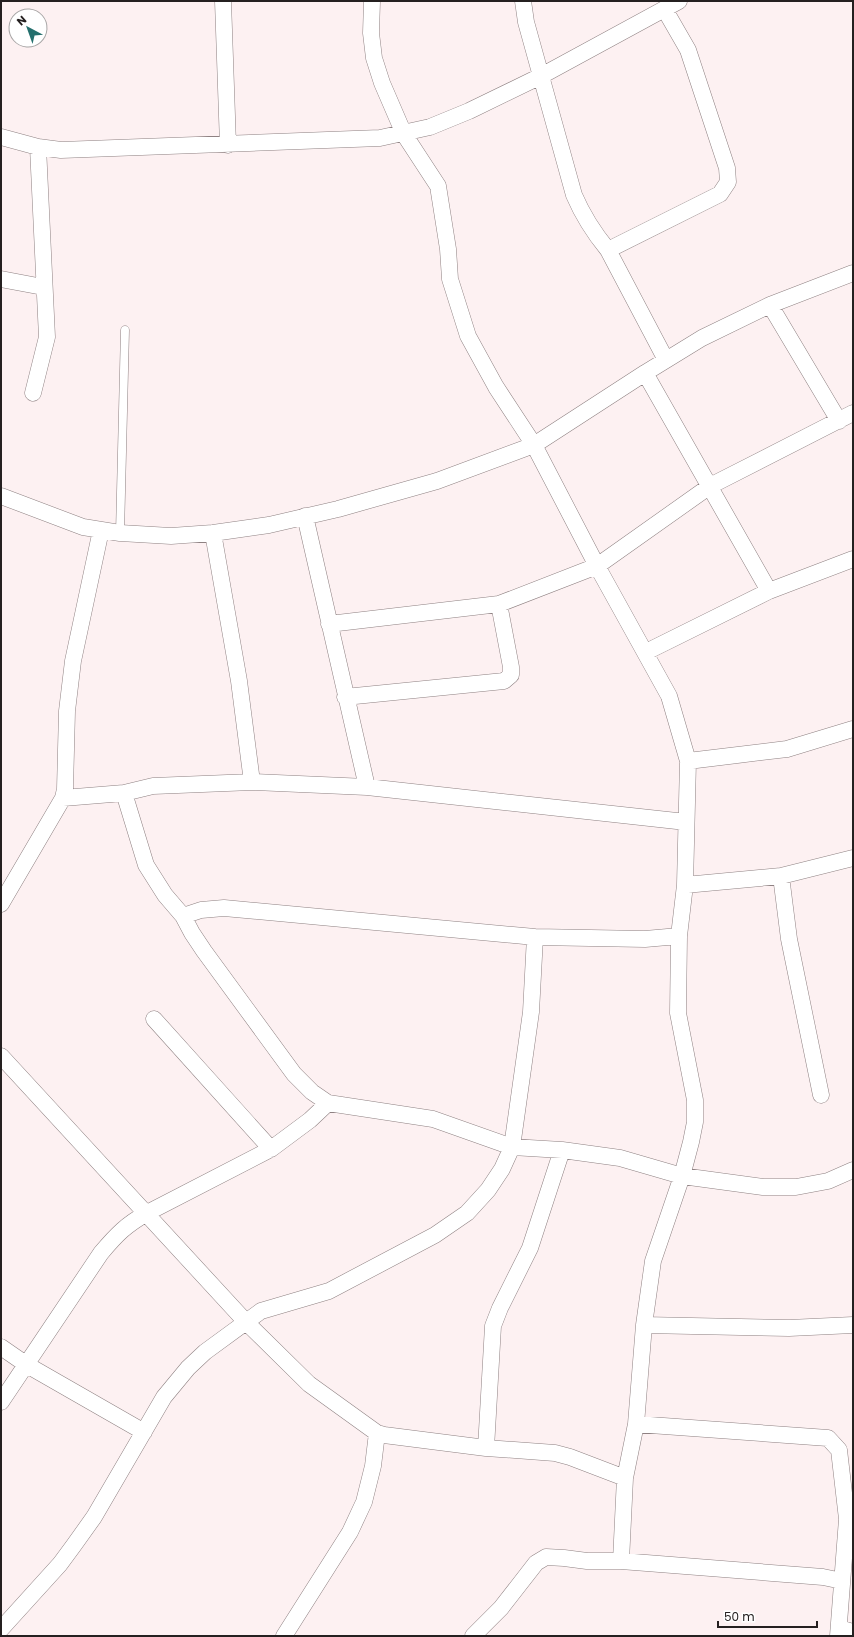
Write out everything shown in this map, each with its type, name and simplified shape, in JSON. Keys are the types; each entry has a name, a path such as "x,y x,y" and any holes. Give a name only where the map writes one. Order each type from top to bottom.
{"street":[{"path":"223,1 228,145"},
{"path":"372,1 371,33 374,58 382,83 404,134 438,186 448,249 450,279 468,336 496,387 534,445 597,566 669,696 688,761 685,884 679,936 678,1013 695,1100 694,1128 682,1176 653,1261 644,1325 636,1424 625,1478 621,1561"},
{"path":"523,1 526,22 574,195 582,214 597,237 608,250 666,360"},
{"path":"1,137 38,147 62,150 134,146 228,145 380,138 404,134 430,127 469,111 541,76 665,10 679,1"},
{"path":"608,250 720,194 728,182 727,168 688,50 665,10"},
{"path":"34,393 47,338 38,147"},
{"path":"1,496 83,527 120,533 171,536 213,533 269,525 338,509 437,481 534,445 702,338 770,305 853,273"},
{"path":"1,279 44,287"},
{"path":"329,624 499,604 597,566 710,486 846,417 770,305"},
{"path":"645,373 769,591"},
{"path":"305,516 345,697 367,787"},
{"path":"1,904 63,798 65,789 67,712 73,661 101,530"},
{"path":"213,533 240,681 252,782"},
{"path":"646,652 769,591 853,558"},
{"path":"345,697 504,681 511,675 511,667 499,604"},
{"path":"688,761 787,749 853,729"},
{"path":"63,798 124,793 153,786 252,782 367,787 686,822"},
{"path":"124,793 146,865 165,895 183,916 204,951 294,1074 312,1092 328,1103 433,1118 512,1147 562,1150 620,1158 682,1176 763,1187 796,1187 828,1181 853,1170"},
{"path":"685,884 781,876 853,858"},
{"path":"781,876 789,939 821,1095"},
{"path":"183,916 201,910 224,908 535,937 645,939 679,936"},
{"path":"1,1629 60,1564 74,1545 94,1517 164,1397 188,1368 205,1352 254,1316 270,1307 317,1295 344,1284 452,1224 467,1213 488,1190 502,1169 512,1147 531,1012 535,937"},
{"path":"154,1019 271,1149"},
{"path":"1,1056 246,1322 309,1384 377,1433 486,1448 570,1456 625,1478"},
{"path":"1,1402 101,1253 116,1235 128,1224 271,1149 310,1120 328,1103"},
{"path":"486,1448 493,1326 500,1308 530,1248 562,1150"},
{"path":"644,1325 789,1328 853,1325"},
{"path":"1,1347 26,1365 144,1432"},
{"path":"636,1424 828,1438 839,1450 850,1519 842,1581 843,1632"},
{"path":"284,1636 350,1532 361,1508 373,1466 377,1433"},
{"path":"473,1636 501,1608 536,1563 546,1557 587,1562 621,1561 823,1577 842,1581"}],"lane":[{"path":"120,533 125,330"}]}
